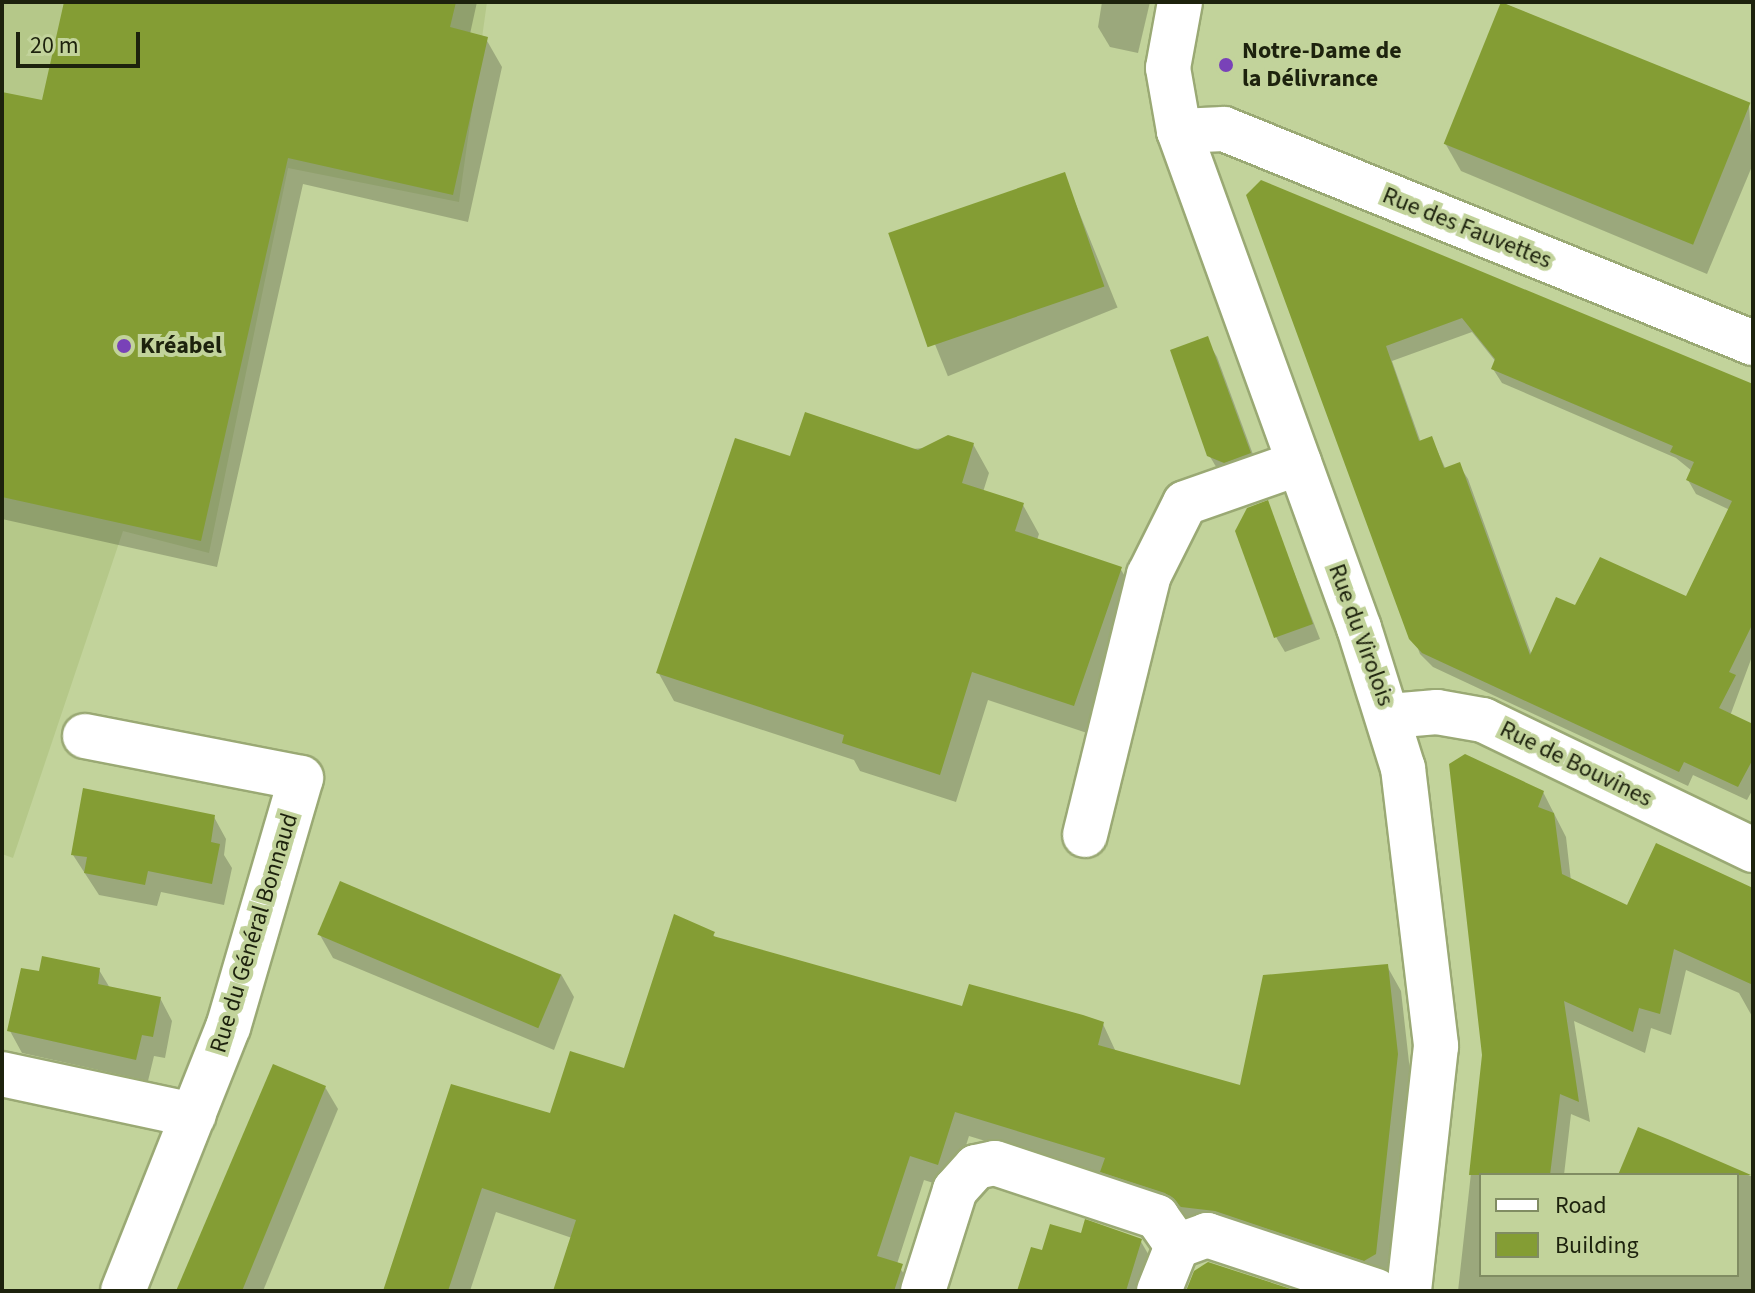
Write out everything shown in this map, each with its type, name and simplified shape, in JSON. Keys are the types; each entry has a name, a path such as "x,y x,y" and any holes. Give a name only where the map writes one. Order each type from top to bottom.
{"street":[{"name":"Rue du Virolois","path":"1180,2 1168,68 1179,131 1390,716 1403,768 1436,1046 1409,1291"},
{"name":"Rue des Fauvettes","path":"1179,131 1224,129 1753,343"},
{"path":"1085,835 1149,575 1185,503 1299,463"},
{"name":"Rue de Bouvines","path":"1390,716 1437,712 1483,720 1750,844"},
{"name":"Rue du Général Bonnaud","path":"85,736 301,778 242,984 194,1115 123,1291"},
{"path":"2,1074 194,1115"},
{"path":"923,1291 955,1190 976,1167 995,1163 1157,1217 1177,1246"},
{"path":"1159,1291 1177,1246 1207,1235 1376,1291"}],"shaded area":[{"name":"Kréabel","path":"2,2 487,2 459,202 288,168 209,553 123,531 13,858 2,854"}],"building":[{"name":"Kréabel","path":"64,2 456,2 450,27 488,37 453,195 288,158 201,541 2,497 2,92 42,100"},
{"path":"1501,2 1750,103 1693,245 1444,144"},
{"path":"1065,172 1104,286 928,347 888,233"},
{"path":"1261,180 1753,384 1753,623 1729,672 1736,675 1719,708 1753,724 1753,759 1738,787 1684,762 1679,772 1422,653 1409,639 1246,195","holes":["1462,318 1495,359 1491,369 1673,446 1670,452 1694,462 1686,480 1732,501 1686,596 1600,557 1575,605 1556,597 1530,655 1460,462 1444,468 1432,436 1419,441 1386,346"]},
{"path":"1208,336 1251,453 1224,463 1207,456 1170,350"},
{"path":"805,412 918,450 948,435 974,443 962,483 1024,503 1015,531 1122,567 1074,706 972,672 940,775 842,743 844,735 656,673 735,438 790,456"},
{"path":"1268,500 1313,624 1274,638 1235,531 1247,508"},
{"path":"1465,754 1544,791 1538,807 1554,813 1562,874 1627,905 1656,843 1753,888 1753,985 1674,949 1660,1014 1639,1008 1633,1032 1564,1001 1579,1102 1560,1094 1550,1173 1469,1175 1482,1055 1449,764"},
{"path":"83,788 215,815 211,842 220,844 212,884 148,871 145,885 84,873 87,857 71,855"},
{"path":"340,881 561,975 538,1028 317,934"},
{"path":"674,914 715,932 713,936 962,1006 969,984 1083,1015 1104,1022 1098,1045 1240,1085 1263,975 1388,964 1398,1054 1376,1254 1364,1261 1215,1211 1181,1207 1165,1193 1100,1172 1105,1158 955,1112 938,1165 910,1156 877,1256 903,1264 894,1291 553,1291 576,1220 482,1188 448,1291 383,1291 451,1084 550,1113 570,1051 624,1068"},
{"path":"42,956 100,968 98,984 161,997 153,1037 142,1035 136,1060 7,1031 21,968 39,971"},
{"path":"273,1064 326,1086 242,1291 176,1291"},
{"path":"1638,1127 1751,1175 1739,1173 1619,1173"},
{"path":"1085,1219 1142,1239 1126,1291 1017,1291 1031,1247 1042,1250 1050,1224 1081,1233"},
{"path":"1208,1262 1297,1291 1186,1291 1194,1271"}],"place":[{"name":"Notre-Dame de la Délivrance","path":"1226,65"},
{"name":"Kréabel","path":"124,346"}]}
